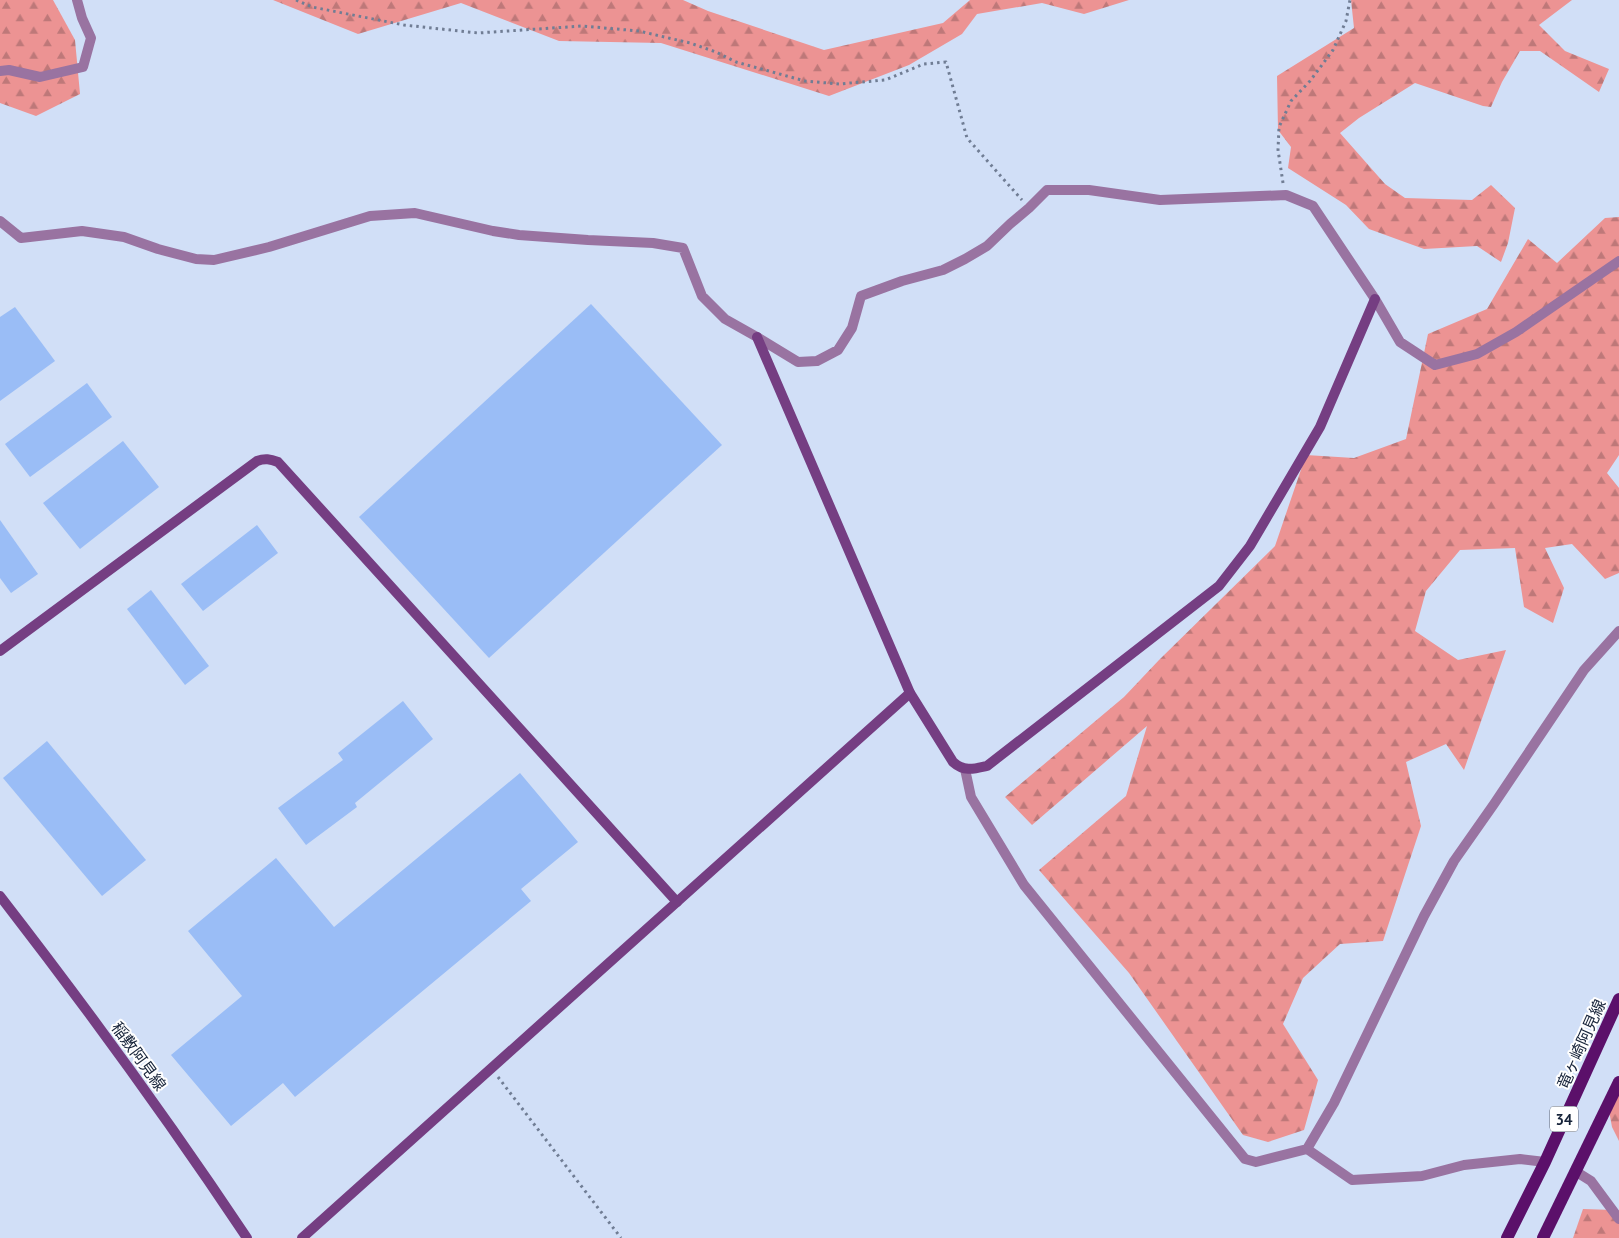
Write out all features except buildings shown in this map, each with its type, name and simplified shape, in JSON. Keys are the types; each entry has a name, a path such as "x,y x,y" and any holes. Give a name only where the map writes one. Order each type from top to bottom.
{"main road":[{"name":"竜ヶ崎阿見線","path":"1507,1238 1545,1162 1619,999"},
{"name":"34","path":"1543,1238 1619,1082"}],"street":[{"path":"0,71 9,70 40,77 83,67 90,38 77,0"},
{"path":"0,221 21,238 82,231 124,237 158,249 196,259 214,260 269,247 370,216 415,213 519,235 653,243 683,248 702,296 724,319 798,362 817,361 838,350 852,328 861,296 902,281 943,270 965,260 987,246 1030,208 1047,190 1089,190 1160,200 1284,195 1313,206 1375,299 1400,342 1435,365 1476,354 1516,332 1619,260"},
{"path":"757,337 910,693 953,762 965,769 973,770 987,766 1219,586 1250,546 1320,427 1375,299"},
{"path":"0,651 256,461 271,459 278,462 677,902"},
{"path":"965,769 971,797 1024,885 1245,1159 1256,1162 1307,1149 1334,1103 1424,916 1454,861 1584,670 1619,631"},
{"path":"302,1238 910,693"},
{"name":"稲敷阿見線","path":"0,896 70,986 150,1096 247,1238"},
{"path":"1307,1149 1352,1180 1422,1176 1464,1165 1520,1159 1545,1162"},
{"path":"1575,1171 1591,1181 1619,1219"}],"path":[{"path":"296,0 312,7 404,25 478,33 582,26 639,31 690,43 716,52 736,62 805,81 839,84 885,80 924,64 946,62 967,138 1030,208"},
{"path":"1284,195 1278,150 1280,127 1291,101 1310,81 1333,50 1346,21 1350,0"},
{"path":"492,1068 621,1238"}],"green space":[{"path":"0,0 53,0 75,40 80,94 36,116 0,103"},
{"path":"273,0 683,0 708,11 824,50 943,23 970,0 1129,0 1084,14 1042,3 977,14 962,34 909,65 829,96 661,43 559,41 461,3 358,34"},
{"path":"1351,0 1572,0 1539,25 1565,51 1609,69 1599,92 1540,51 1520,51 1502,82 1491,107 1415,83 1359,118 1340,133 1385,184 1405,198 1472,200 1491,185 1515,208 1508,243 1501,262 1477,246 1424,249 1369,229 1346,205 1288,168 1291,147 1278,130 1277,76 1354,28"},
{"path":"1619,217 1619,455 1607,473 1619,488 1619,573 1605,579 1572,544 1545,548 1564,588 1553,623 1524,607 1515,548 1460,550 1426,591 1415,631 1458,660 1506,650 1464,770 1446,744 1406,762 1421,826 1383,941 1340,944 1303,978 1283,1024 1318,1080 1304,1130 1268,1142 1243,1135 1129,973 1039,870 1126,796 1147,726 1032,825 1005,797 1124,697 1275,546 1306,455 1354,458 1406,439 1428,334 1487,309 1528,239 1557,263 1605,218"},
{"path":"1619,1094 1619,1141 1612,1127 1607,1100"},
{"path":"1583,1209 1614,1210 1619,1220 1619,1238 1573,1238"}]}
